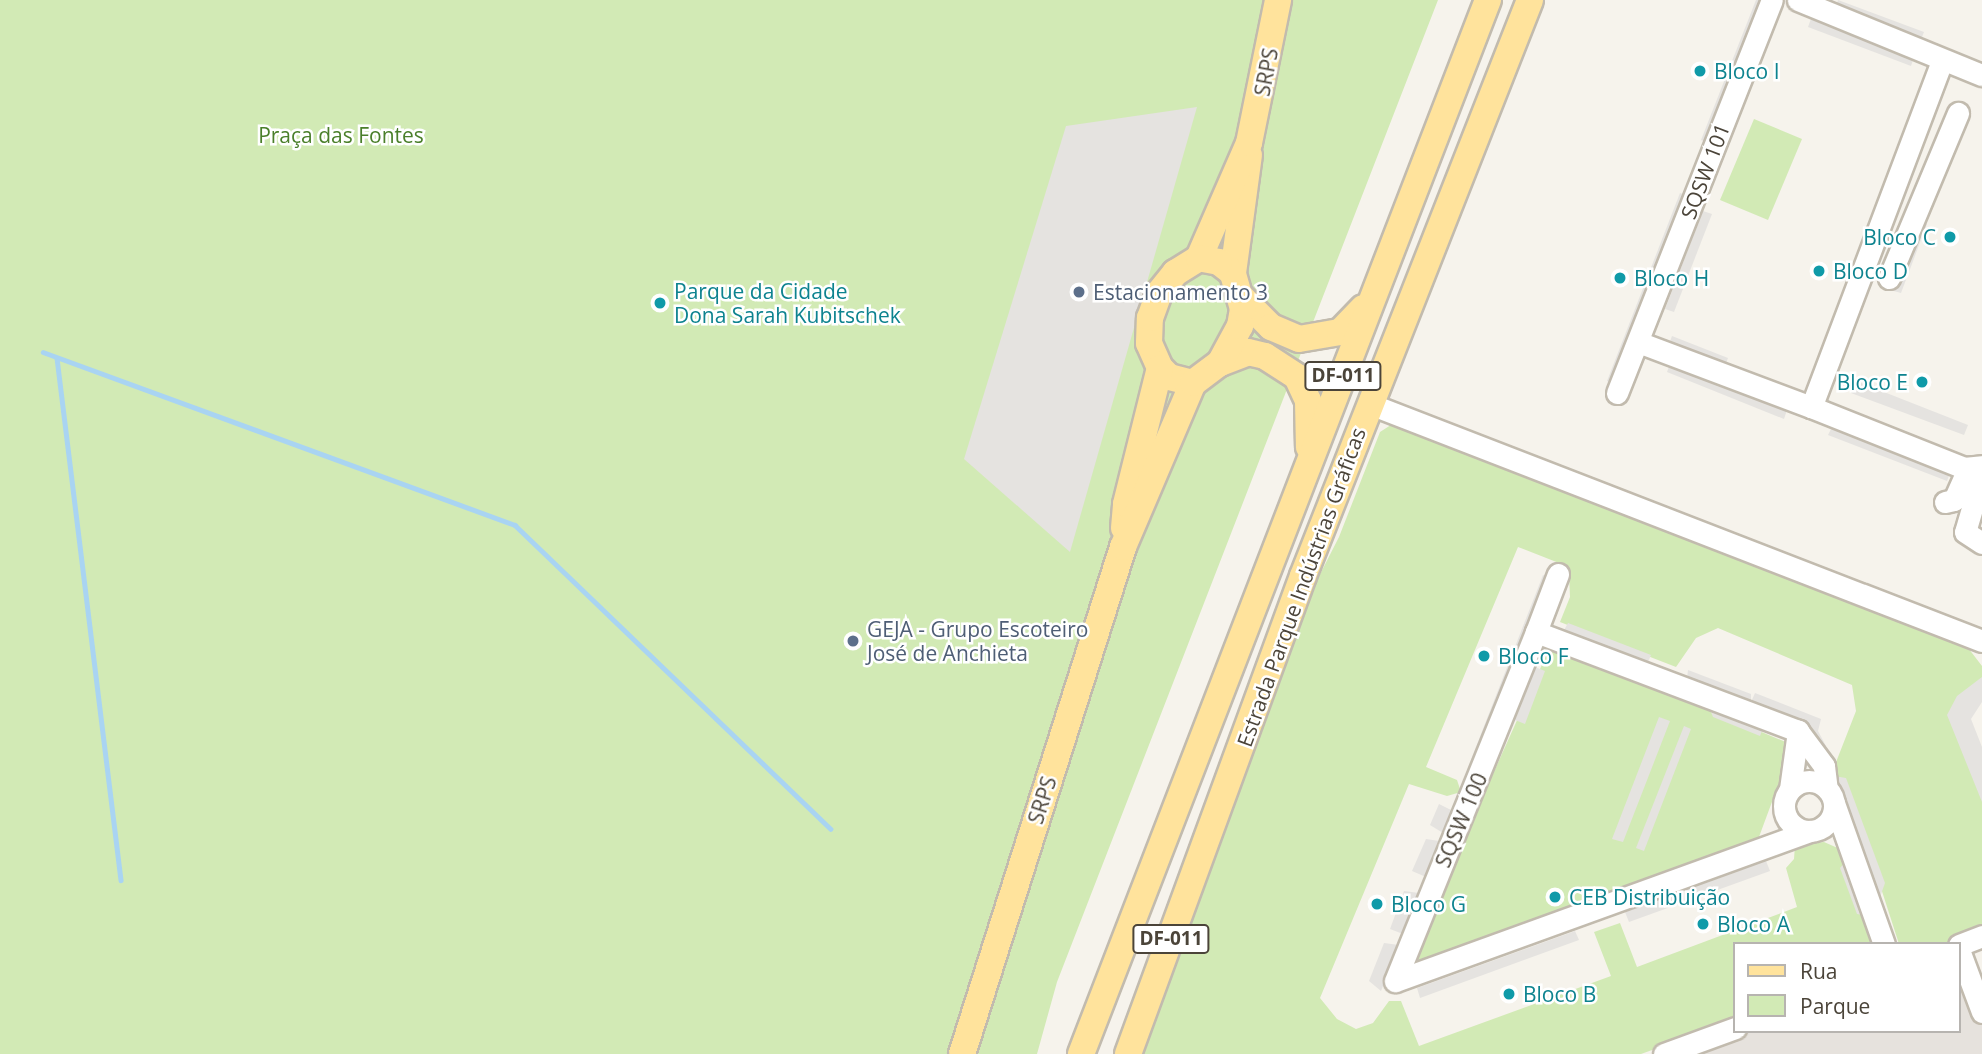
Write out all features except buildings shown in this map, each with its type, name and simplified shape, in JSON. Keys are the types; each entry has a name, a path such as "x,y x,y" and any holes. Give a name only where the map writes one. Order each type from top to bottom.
{"main road":[{"name":"SRPS","path":"962,1054 1123,547 1193,383 1220,363 1240,326 1237,284 1249,143 1278,0"},
{"name":"Estrada Parque Indústrias Gráficas","path":"1082,1048 1488,0"},
{"name":"Estrada Parque Indústrias Gráficas","path":"1128,1054 1370,404 1530,0"},
{"name":"SRPS","path":"1123,547 1126,504 1160,368 1149,343 1154,305 1175,274 1199,258 1249,143"},
{"path":"1199,258 1219,262 1271,327 1285,335 1312,340 1350,325 1379,283"},
{"path":"1220,363 1248,352 1265,356 1297,377 1308,401 1310,421 1306,471"},
{"path":"1160,368 1169,377 1193,383"},
{"path":"1198,752 1215,824"}],"street":[{"name":"SQSW 101","path":"1617,393 1772,0"},
{"path":"1798,0 1942,61 1982,75"},
{"path":"1811,407 1942,61"},
{"path":"1889,278 1958,113"},
{"path":"1889,196 1920,204"},
{"path":"1638,342 1977,470"},
{"path":"1370,404 1982,641"},
{"path":"1945,502 1954,500 1977,470"},
{"path":"1977,470 1965,533 1982,542"},
{"path":"1558,574 1536,632 1798,731 1824,766 1830,796 1883,942"},
{"name":"SQSW 100","path":"1536,632 1395,981 1814,830"},
{"path":"1798,731 1787,797 1788,820 1849,846"},
{"path":"1765,848 1787,797 1813,781 1830,796 1830,818 1814,830"},
{"path":"1961,944 1982,936"},
{"path":"1961,955 1982,1012"},
{"path":"1664,1054 1734,1028"}],"shaded area":[{"path":"1756,0 1768,0 1712,145 1701,140"},
{"path":"1838,0 1924,32 1920,42 1835,9"},
{"path":"1812,16 1914,57 1911,66 1808,27"},
{"name":"Estacionamento 3","path":"1197,107 1070,552 964,459 1066,126"},
{"path":"1680,193 1688,196 1619,386 1607,381"},
{"path":"1703,211 1712,214 1674,312 1665,309"},
{"path":"1917,220 1927,224 1901,293 1890,290"},
{"path":"1672,336 1728,358 1724,369 1668,347"},
{"path":"1670,364 1787,410 1784,419 1667,372"},
{"path":"1856,381 1968,425 1964,435 1851,393"},
{"path":"1832,427 1950,473 1947,481 1828,435"},
{"path":"1543,575 1553,580 1474,773 1467,770"},
{"path":"1568,623 1651,655 1647,664 1563,632"},
{"path":"1535,667 1545,671 1525,724 1515,720"},
{"path":"1688,670 1751,694 1751,702 1755,693 1821,719 1818,731 1826,746 1824,753 1687,679"},
{"path":"1982,677 1982,702 1971,719 1982,747 1982,802 1947,715 1957,696"},
{"path":"1708,705 1764,726 1760,736 1713,717"},
{"path":"1659,717 1670,721 1623,842 1612,839"},
{"path":"1684,726 1691,729 1644,851 1636,848"},
{"path":"1834,776 1846,778 1885,883 1879,900"},
{"path":"1439,804 1453,811 1443,833 1430,825"},
{"path":"1426,839 1439,841 1426,877 1412,871"},
{"path":"1848,859 1869,916 1857,914 1840,868"},
{"path":"1766,861 1770,871 1629,922 1625,912"},
{"path":"1404,891 1419,893 1403,934 1390,929"},
{"path":"1575,931 1579,940 1420,998 1417,988"},
{"path":"1384,943 1399,945 1381,991 1369,981"},
{"path":"1961,951 1982,985 1982,1054 1684,1054 1738,1033 1961,1033"}],"green space":[{"name":"Parque da Cidade Dona Sarah Kubitschek","path":"0,0 1438,0 1057,982 1037,1054 0,1054"},
{"path":"1754,119 1802,139 1768,220 1720,200"},
{"path":"1397,421 1962,640 1982,666 1982,678 1954,703 1982,793 1982,930 1950,942 1898,942 1850,792 1831,775 1856,711 1852,685 1718,628 1696,638 1676,667 1560,622 1570,597 1569,572 1559,563 1518,547 1426,767 1457,780 1461,792 1447,796 1409,784 1320,998 1337,1019 1356,1029 1373,1023 1389,1001 1401,1001 1419,1046 1611,976 1594,932 1620,923 1637,967 1797,907 1786,868 1794,859 1795,845 1824,842 1840,849 1870,942 1734,942 1734,1020 1641,1054 1141,1054 1145,1029 1315,584 1339,537 1380,432"},
{"path":"1549,649 1564,649 1788,743 1789,756 1756,845 1413,965 1474,800 1488,785"}],"waterway":[{"path":"43,352 515,525 831,829"},
{"path":"57,358 121,880"}],"place":[{"name":"Bloco I","path":"1700,71"},
{"name":"Bloco C","path":"1950,237"},
{"name":"Bloco D","path":"1819,271"},
{"name":"Bloco H","path":"1620,278"},
{"name":"Estacionamento 3","path":"1079,292"},
{"name":"Parque da Cidade Dona Sarah Kubitschek","path":"660,303"},
{"name":"Bloco E","path":"1922,382"},
{"name":"GEJA - Grupo Escoteiro José de Anchieta","path":"853,641"},
{"name":"Bloco F","path":"1484,656"},
{"name":"CEB Distribuição","path":"1555,897"},
{"name":"Bloco G","path":"1377,904"},
{"name":"Bloco A","path":"1703,924"},
{"name":"Bloco B","path":"1509,994"}],"park label":[{"name":"Praça das Fontes","path":"341,135"}]}
